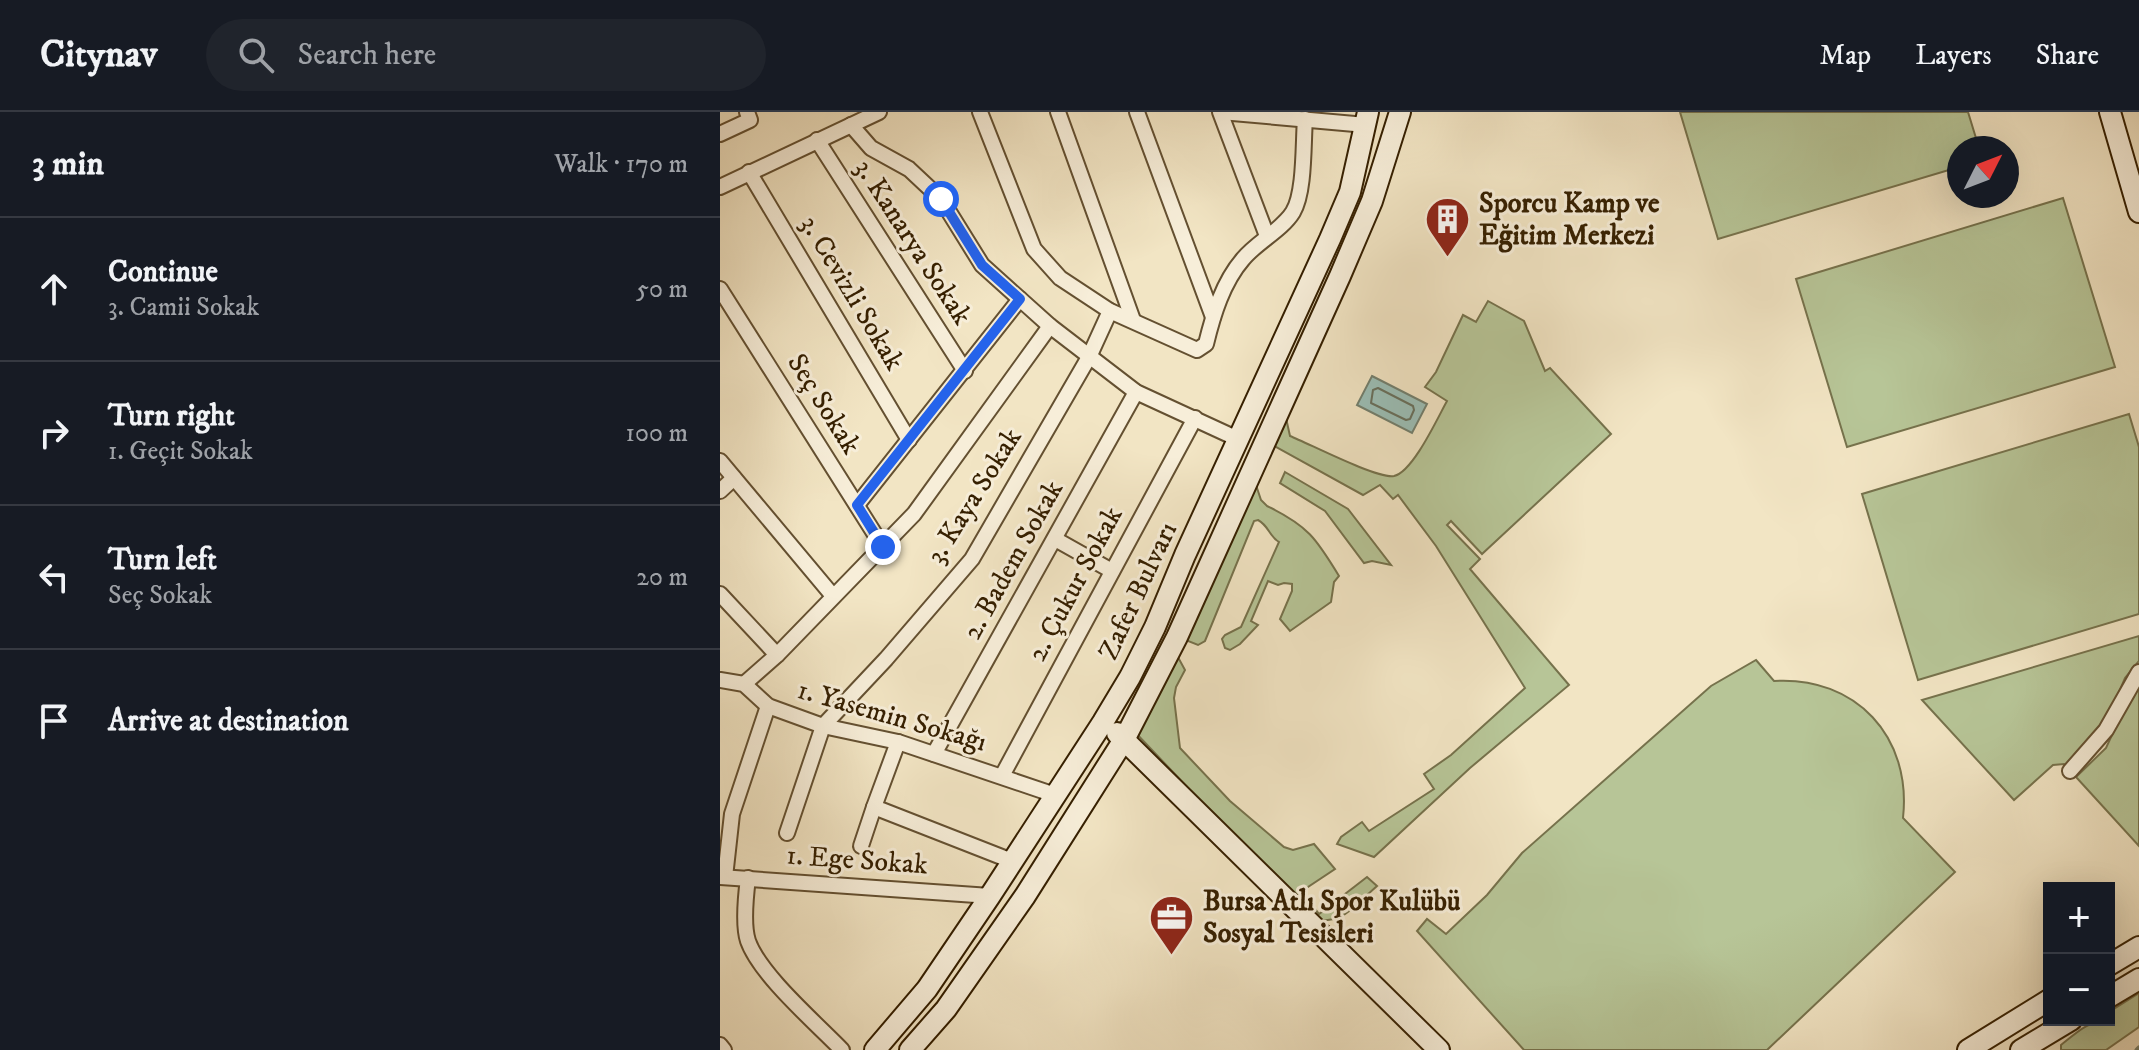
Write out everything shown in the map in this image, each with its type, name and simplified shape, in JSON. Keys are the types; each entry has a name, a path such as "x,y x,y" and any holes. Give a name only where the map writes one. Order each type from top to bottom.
{"main road":[{"name":"Zafer Bulvarı","path":"910,1050 946,1009 995,940 1125,738 1177,637 1333,290 1372,201 1388,141 1400,112"},
{"path":"2110,112 2139,212"},
{"name":"Zafer Bulvarı","path":"875,1050 927,989 990,896 1103,722 1155,627 1350,192 1367,118"},
{"path":"1103,722 1125,738 1439,1050"},
{"path":"2115,961 2139,947"},
{"path":"2115,993 2139,979"},
{"path":"1968,1050 2043,1003"},
{"path":"2011,1022 2026,1049 2062,1026"}],"street":[{"path":"720,134 750,120 747,112"},
{"path":"720,187 858,119 879,112"},
{"path":"980,112 1034,249 1060,278 1110,311 1197,350 1206,344 1213,317 1230,277 1243,259 1291,215 1298,201 1305,119"},
{"path":"1058,112 1133,320"},
{"path":"1137,112 1213,317"},
{"path":"1267,236 1220,112 1305,119 1367,118"},
{"path":"858,119 871,148 909,169 941,199 982,265 1050,326 1136,392 1238,439"},
{"name":"3. Kanarya Sokak","path":"817,140 965,371"},
{"name":"3. Cevizli Sokak","path":"749,172 909,440"},
{"name":"Seç Sokak","path":"720,289 883,547"},
{"path":"857,505 1020,299"},
{"name":"3. Kaya Sokak","path":"823,726 886,659 972,559 1089,357 1110,311"},
{"path":"720,680 744,684 777,655 914,514 1050,326"},
{"name":"2. Badem Sokak","path":"934,754 1136,392"},
{"name":"2. Çukur Sokak","path":"1002,776 1195,418"},
{"path":"720,461 833,596"},
{"path":"720,491 734,478"},
{"path":"1055,539 1112,571"},
{"path":"720,596 777,655"},
{"path":"2070,771 2106,730 2139,672"},
{"name":"1. Yasemin Sokağı","path":"744,684 768,706 823,726 898,742 1055,795"},
{"path":"722,877 732,814 768,706"},
{"path":"787,833 823,726"},
{"path":"861,846 898,742"},
{"path":"874,807 1012,861"},
{"name":"1. Ege Sokak","path":"722,877 990,896"},
{"path":"748,878 748,940 769,974 842,1050"},
{"path":"720,1045 724,1050"}],"green space":[{"path":"1680,112 1968,112 1975,136 1947,136 1947,171 1718,239"},
{"path":"2063,198 2115,367 1847,447 1796,279"},
{"path":"1488,301 1524,321 1545,371 1550,368 1611,434 1482,554 1451,521 1447,525 1480,559 1470,569 1569,685 1470,768 1374,857 1337,844 1341,837 1362,822 1369,831 1434,789 1424,774 1451,755 1525,688 1436,546 1398,495 1393,499 1380,485 1363,495 1269,443 1286,418 1290,436 1373,472 1394,476 1401,472 1417,455 1447,401 1425,387 1436,372 1463,315 1476,322"},
{"path":"2129,414 2139,447 2139,614 1918,680 1862,494"},
{"path":"1285,472 1348,509 1391,565 1372,561 1364,563 1325,511 1280,483"},
{"path":"1256,485 1261,500 1302,527 1331,563 1339,576 1334,582 1331,602 1290,631 1280,619 1292,584 1278,585 1268,581 1251,621 1258,625 1240,644 1230,650 1225,648 1222,639 1241,627 1279,542 1262,522 1254,521 1205,641 1198,645 1183,639"},
{"path":"2139,636 2139,661 2125,678 2108,718 2067,767 2064,764 2053,765 2014,800 1922,700"},
{"path":"1174,657 1179,659 1185,670 1174,698 1180,748 1230,801 1284,847 1293,850 1314,844 1335,869 1302,891 1319,914 1367,877 1377,886 1346,913 1329,920 1310,916 1132,729"},
{"path":"1756,660 1774,681 1803,682 1830,689 1853,701 1873,717 1888,738 1898,762 1903,789 1903,818 1955,872 1767,1050 1524,1050 1417,931 1427,919 1446,934 1487,895 1522,853 1711,686"},
{"path":"2139,677 2139,846 2076,777 2106,748"},
{"path":"2139,993 2139,1027 2106,1050 2061,1050 2061,1045 2087,1026 2115,1026 2115,1008"}],"water":[{"path":"1372,376 1427,404 1412,433 1357,405"}],"place":[{"name":"Sporcu Kamp ve Eğitim Merkezi","path":"1448,258"},
{"name":"Bursa Atlı Spor Kulübü Sosyal Tesisleri","path":"1172,956"}],"route":[{"path":"883,547 857,505 1020,299 982,265 941,199"}]}
